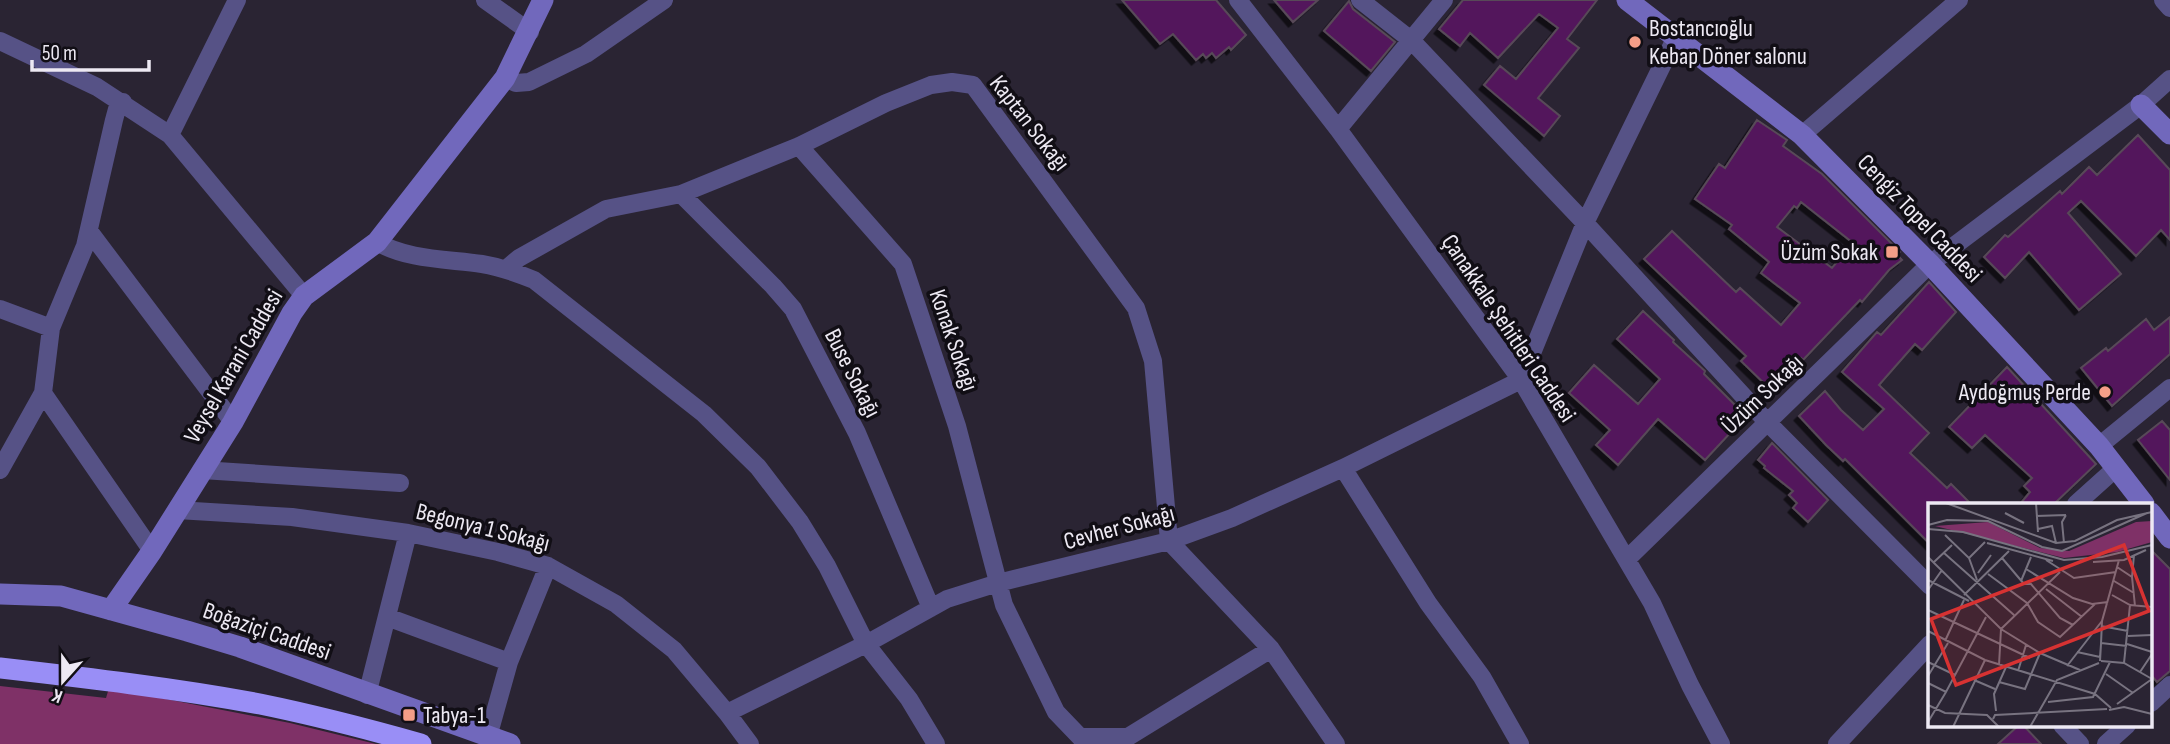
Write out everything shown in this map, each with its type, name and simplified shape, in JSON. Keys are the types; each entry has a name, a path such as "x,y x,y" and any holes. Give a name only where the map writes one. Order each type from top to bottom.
{"highway":[{"path":"0,668 259,704 421,744"}],"main road":[{"name":"Veysel Karani Caddesi","path":"111,610 152,551 233,422 292,313 304,296 377,242 505,78 530,32 543,0"},
{"name":"Cengiz Topel Caddesi","path":"1627,0 1802,135 1930,264 2099,446 2143,503"},
{"path":"2141,105 2170,134"},
{"path":"2152,514 2170,538"},
{"name":"Boğaziçi Caddesi","path":"0,594 61,596 240,647 367,695 510,744"}],"street":[{"path":"170,135 237,0"},
{"path":"485,0 530,32"},
{"path":"505,78 516,83 530,82 586,54 664,0"},
{"name":"Çanakkale Şehitleri Caddesi","path":"1238,0 1338,129 1521,380 1652,603 1721,744"},
{"path":"1360,0 1411,40 1585,223 1768,423 1928,584"},
{"path":"1338,129 1444,0"},
{"path":"1802,135 1959,0"},
{"path":"2163,0 2170,8"},
{"path":"1521,380 1585,223 1675,39"},
{"path":"0,41 96,87 123,102 170,135 304,296"},
{"name":"Üzüm Sokağı","path":"1627,559 1930,264 2141,105 2170,79"},
{"name":"Kaptan Sokağı","path":"506,269 519,258 606,209 681,194 799,146 886,103 931,85 952,82 973,85 1136,307 1153,361 1169,541"},
{"path":"0,470 43,393 51,328 89,230 114,120 117,109 123,102"},
{"name":"Konak Sokağı","path":"799,146 902,264 957,426 1004,605 1056,712 1080,737 1129,741"},
{"name":"Buse Sokağı","path":"681,194 793,309 857,433 931,608"},
{"path":"89,230 233,422"},
{"path":"377,242 412,254 506,269 534,280 704,414 758,467 800,522 827,566 866,644 909,699 936,744"},
{"path":"0,309 51,328"},
{"name":"Cevher Sokağı","path":"727,713 866,644 947,599 999,583 1169,541 1232,518 1343,468 1521,380"},
{"path":"2099,446 2170,388"},
{"path":"43,393 152,551"},
{"path":"1343,468 1428,603 1482,677 1520,744"},
{"path":"2077,503 2116,468"},
{"path":"202,470 400,483"},
{"name":"Begonya 1 Sokağı","path":"177,510 292,517 408,533 498,552 548,566 617,604 674,650 750,744"},
{"path":"367,695 408,533"},
{"path":"1169,541 1271,649 1336,744"},
{"path":"488,737 509,662 548,566"},
{"path":"387,617 509,662"},
{"path":"1838,744 1928,645"},
{"path":"1129,741 1271,649"},
{"path":"2152,702 2170,685"},
{"path":"2063,726 2080,744"},
{"path":"2106,744 2126,726"}],"shaded area":[{"path":"0,686 106,698 109,688 290,723 376,744 0,744"}],"building":[{"path":"1122,0 1216,0 1246,35 1231,50 1229,47 1216,58 1212,53 1206,58 1203,54 1196,60 1173,34 1160,44"},
{"path":"1274,0 1318,0 1293,22"},
{"path":"1463,0 1597,0 1567,39 1579,48 1538,98 1560,116 1544,136 1484,85 1500,66 1516,79 1558,28 1539,14 1498,58 1470,33 1460,46 1439,29"},
{"path":"1349,1 1353,9 1395,42 1371,71 1324,31"},
{"path":"1757,120 1787,140 1783,146 1822,174 1900,252 1897,255 1902,260 1771,390 1741,361 1746,356 1644,259 1672,231 1736,292 1740,288 1781,325 1800,303 1761,273 1769,262 1729,229 1732,225 1695,199 1719,164 1725,168","holes":["1801,202 1853,243 1832,268 1777,227 1794,206 1797,208"]},
{"path":"2138,135 2170,170 2170,240 2161,230 2136,256 2081,201 2068,213 2121,274 2079,310 2029,252 2005,278 1984,257 2005,235 2008,237 2060,191 2062,194 2089,167 2097,175"},
{"path":"1929,282 1956,312 1922,350 1915,344 1879,385 1929,433 1910,453 1947,488 1951,484 1970,503 1928,503 1928,542 1799,416 1825,391 1863,430 1884,409 1842,372 1877,332 1881,335"},
{"path":"1643,311 1705,371 1704,374 1746,416 1705,460 1658,419 1618,465 1596,445 1610,430 1569,393 1594,365 1638,404 1660,379 1617,339"},
{"path":"2170,317 2170,354 2112,406 2081,368 2106,348 2108,351 2146,319 2154,330"},
{"path":"2007,367 2096,464 2055,503 2021,503 2030,492 2024,486 2032,478 1985,435 1972,448 1949,427"},
{"path":"2162,421 2170,430 2170,480 2138,440"},
{"path":"1772,443 1828,500 1808,522 1793,508 1797,503 1789,495 1793,491 1758,460"},
{"path":"2152,551 2170,569 2170,671 2157,682 2152,676"},
{"path":"2018,726 2024,726 2041,744 1998,744"}],"place":[{"name":"Bostancıoğlu Kebap Döner salonu","path":"1635,42"},
{"name":"Üzüm Sokak","path":"1892,252"},
{"name":"Aydoğmuş Perde","path":"2105,392"},
{"name":"Tabya-1","path":"409,715"}]}
